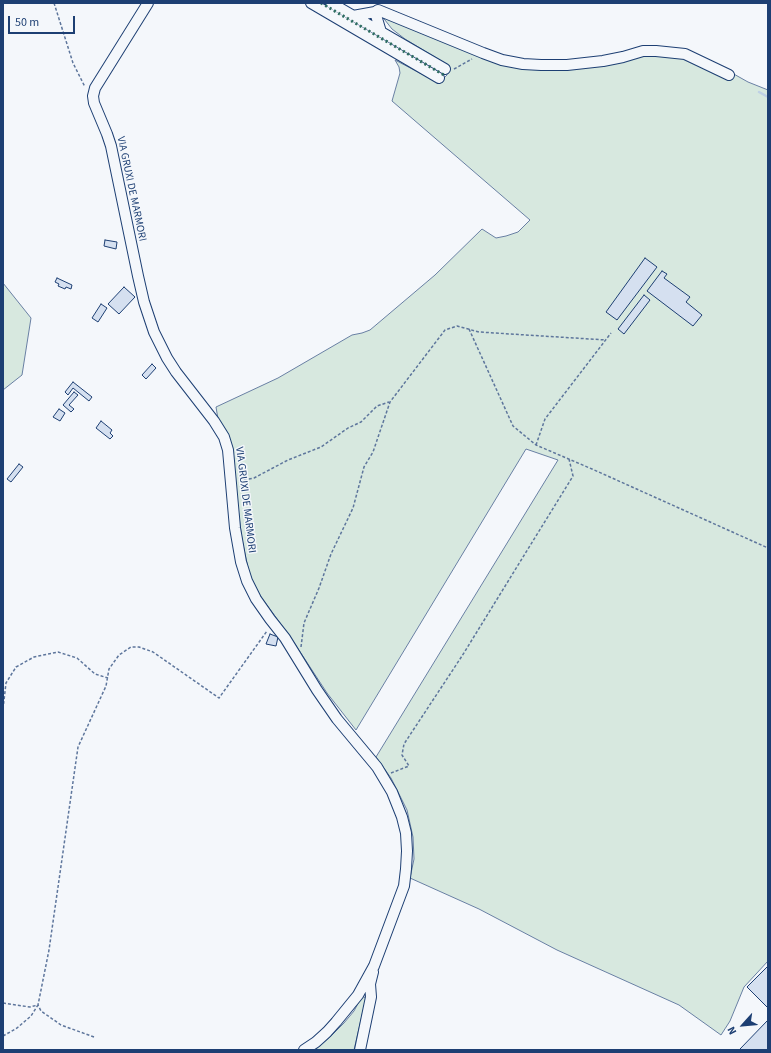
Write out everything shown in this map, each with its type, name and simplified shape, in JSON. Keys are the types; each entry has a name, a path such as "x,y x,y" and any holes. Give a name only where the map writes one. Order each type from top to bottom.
{"street":[{"path":"93,96 95,88 148,3"},
{"path":"311,3 439,78"},
{"path":"331,3 445,69"},
{"path":"354,16 378,10 482,53 502,60 523,64 567,65 603,61 642,51 656,51 685,54 729,75"},
{"path":"374,12 381,32"},
{"name":"VIA GRUXI DE MARMORI","path":"93,96 94,103 111,146 144,302 154,332 176,372 214,421 224,437 228,450 235,528 241,562 247,581 256,599 285,638 337,719 377,767 392,792 402,817 408,851 404,886 374,966 370,984 371,997 360,1050"},
{"name":"VIA GRUXI DE MARMORI","path":"304,1050 316,1042 336,1022 358,995 374,966"}],"path":[{"path":"54,3 73,63 85,87 93,96"},
{"path":"445,69 452,70 458,68 482,53"},
{"path":"297,656 302,645 304,623 319,588 331,554 353,508 364,466 373,452 390,402 445,330 457,326 479,332 606,340"},
{"path":"469,329 513,426 536,445 768,548"},
{"path":"536,445 545,420 611,333"},
{"path":"231,482 254,478 288,460 321,447 348,428 361,422 377,406 390,402"},
{"path":"382,776 409,766 402,755 404,744 462,656 573,476 569,459"},
{"path":"3,1036 17,1028 31,1016 38,1004 49,950 78,748 106,686 109,669 120,655 131,647 139,647 153,652 219,698 267,630 270,619"},
{"path":"3,709 6,683 16,667 34,657 58,652 77,658 95,674 108,678"},
{"path":"3,1003 30,1007 38,1004"},
{"path":"38,1004 41,1011 62,1025 94,1037"}],"shaded area":[{"path":"381,15 503,64 658,54 674,55 732,73 748,82 768,90 768,961 744,987 730,1021 721,1035 679,1005 557,950 479,909 410,878 414,859 413,837 407,810 391,778 376,757 558,460 526,449 356,730 327,693 291,638 261,597 250,577 242,540 233,469 218,419 216,407 278,378 352,335 370,330 435,275 482,229 496,238 518,232 530,220 392,101 400,73 399,67 395,60 439,83 447,75 448,65 405,39 392,29"},
{"path":"3,283 31,318 22,375 3,390"},
{"path":"362,996 366,998 354,1050 315,1050 344,1023 354,1011"}],"building":[{"path":"105,240 117,242 116,249 104,246"},
{"path":"645,258 657,267 617,320 606,312"},
{"path":"662,271 667,274 664,278 690,297 686,302 702,315 693,326 647,291"},
{"path":"57,278 72,285 71,289 66,287 65,289 58,286 59,284 55,282"},
{"path":"124,287 135,297 119,314 108,304"},
{"path":"644,295 650,300 624,334 618,329"},
{"path":"101,304 107,308 98,322 92,318"},
{"path":"152,364 156,368 146,379 142,375"},
{"path":"73,382 92,397 89,401 73,388 68,395 65,392"},
{"path":"74,392 78,395 69,405 74,409 71,412 63,405"},
{"path":"59,409 65,413 60,421 53,417"},
{"path":"101,421 112,430 110,433 113,436 110,439 96,428"},
{"path":"19,464 23,467 11,482 7,479"},
{"path":"270,634 278,637 276,646 266,644"},
{"path":"768,966 768,1008 747,987"},
{"path":"768,1020 768,1050 741,1050 740,1049"}],"waterway":[{"path":"759,92 768,97"}],"hedge":[{"path":"321,3 444,75"}]}
